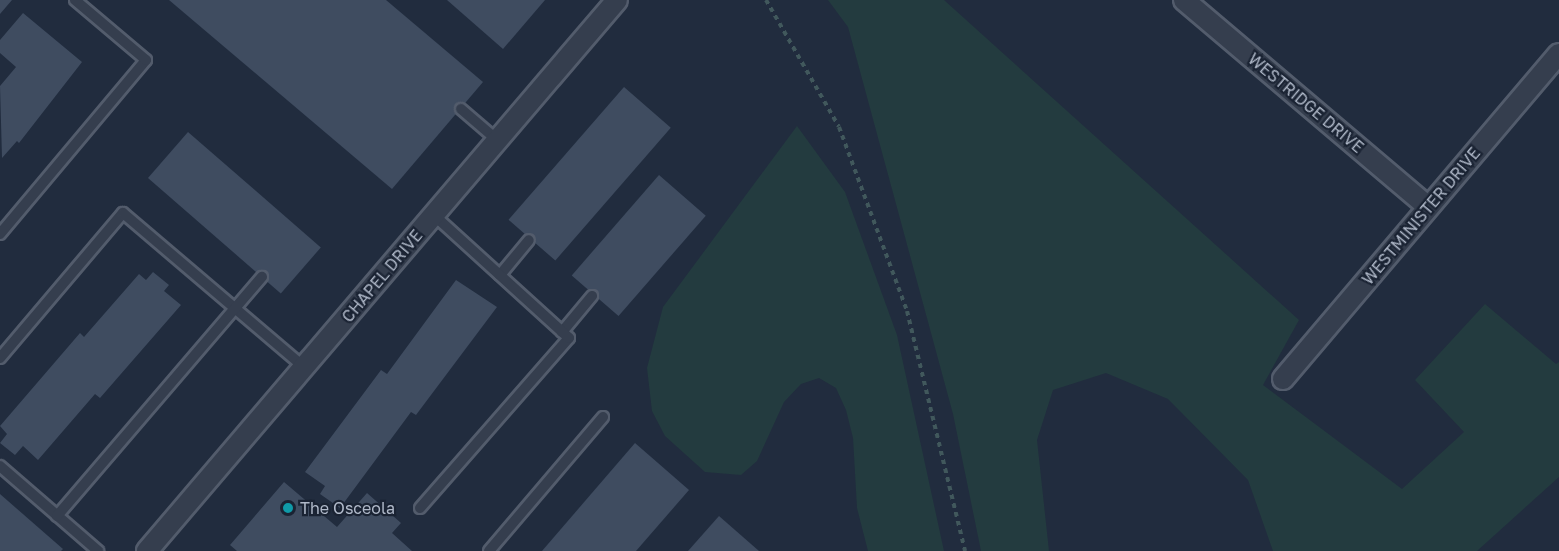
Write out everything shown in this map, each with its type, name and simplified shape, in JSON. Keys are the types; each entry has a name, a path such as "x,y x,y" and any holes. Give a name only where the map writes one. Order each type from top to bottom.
{"street":[{"name":"CHAPEL DRIVE","path":"147,551 617,0"},
{"name":"WESTRIDGE DRIVE","path":"1184,0 1428,207"},
{"name":"WESTMINISTER DRIVE","path":"1283,379 1559,54"}],"lane":[{"path":"0,234 146,60 75,0"},
{"path":"461,109 497,140"},
{"path":"0,358 123,213 304,367"},
{"path":"420,508 569,338 434,215"},
{"path":"500,275 529,240"},
{"path":"57,516 262,277"},
{"path":"562,332 592,296"},
{"path":"489,551 603,417"},
{"path":"0,466 98,551"}],"path":[{"path":"766,0 839,128 907,311 965,551"}],"green space":[{"path":"828,0 944,0 1299,320 1263,385 1402,489 1464,432 1415,380 1485,304 1556,364 1559,362 1559,477 1477,551 1273,551 1248,480 1168,399 1106,373 1053,390 1037,440 1049,551 981,551 953,414 848,27"},
{"path":"797,126 845,192 897,335 944,551 868,551 857,508 853,438 846,410 836,388 819,378 801,384 784,402 757,461 741,475 705,472 665,436 652,411 647,368 663,307"}],"building":[{"path":"0,0 12,0 0,14"},
{"path":"169,0 386,0 483,82 392,189"},
{"path":"447,0 545,0 503,49"},
{"path":"23,13 82,62 19,143 17,141 2,158 0,86 16,67 0,53 0,40"},
{"path":"624,87 671,128 555,261 509,220"},
{"path":"188,132 321,247 281,294 148,178"},
{"path":"659,175 706,216 619,316 572,275"},
{"path":"153,272 169,285 164,291 181,305 100,398 95,394 38,460 23,446 15,455 0,443 7,434 0,426 80,333 84,337 139,274 146,280"},
{"path":"456,280 497,307 416,415 411,412 340,508 320,494 325,486 305,472 381,370 387,374"},
{"path":"635,443 689,490 636,551 542,551"},
{"name":"The Osceola","path":"284,482 337,527 367,493 401,523 392,533 412,551 237,551 230,545"},
{"path":"0,494 63,549 61,551 0,551"},
{"path":"719,516 759,551 688,551"}],"place":[{"name":"The Osceola","path":"288,508"}]}
